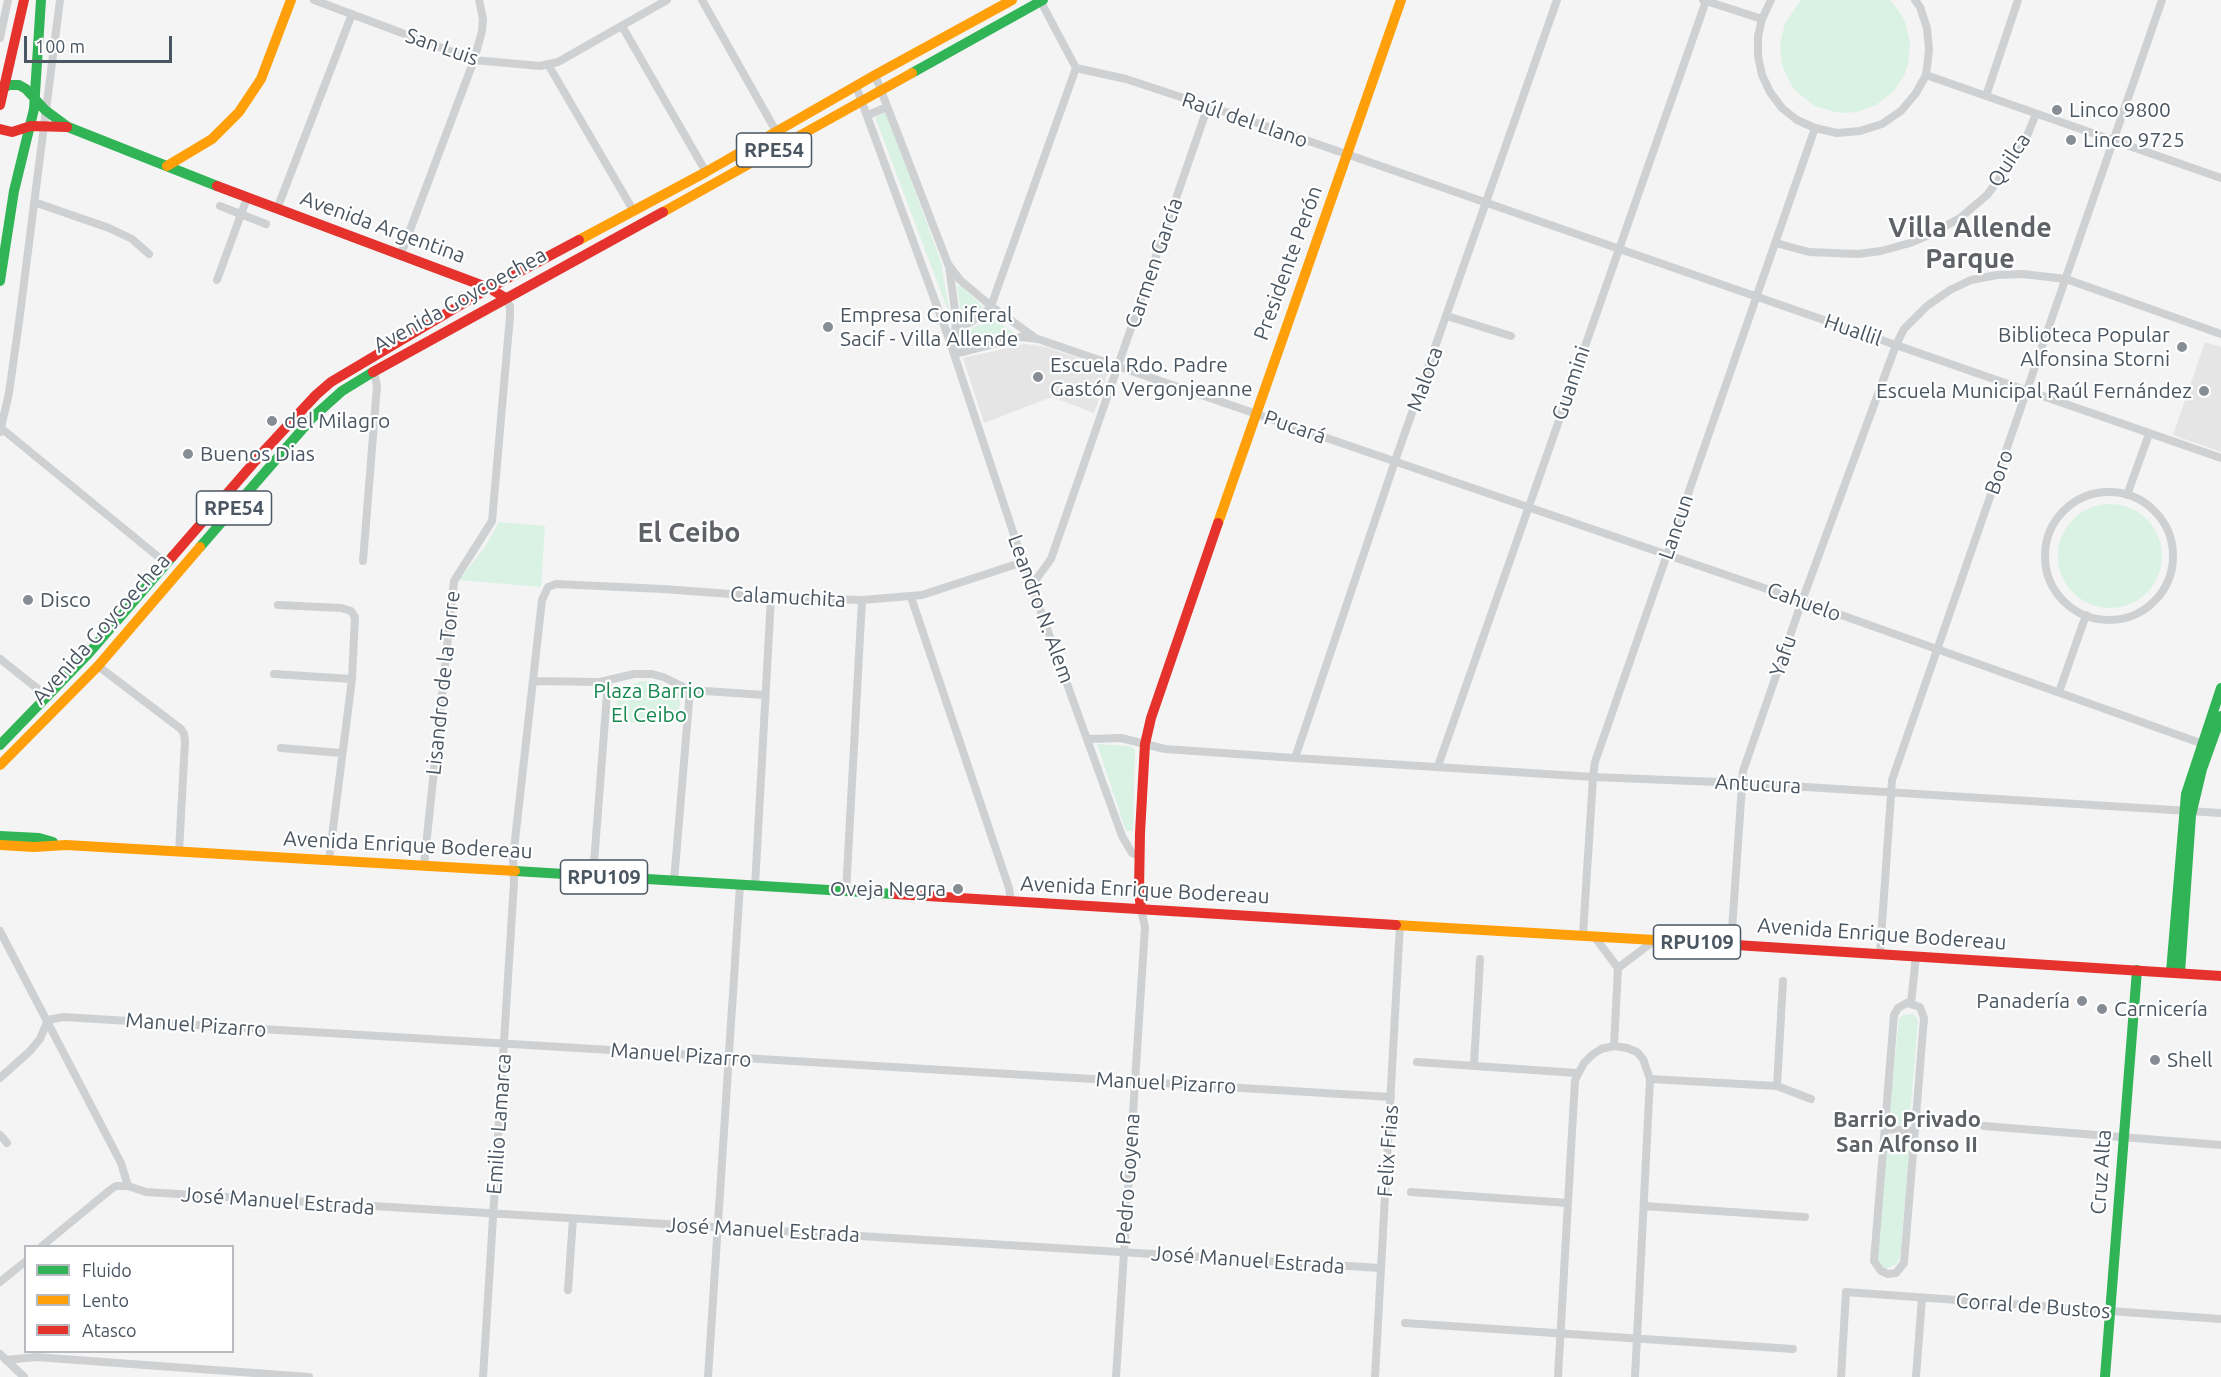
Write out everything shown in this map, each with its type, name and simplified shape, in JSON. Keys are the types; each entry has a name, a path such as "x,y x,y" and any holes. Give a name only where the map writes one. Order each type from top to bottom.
{"main road":[{"path":"0,105 1,89 24,0"},
{"path":"0,281 14,191 35,101 41,0"},
{"path":"167,166 212,139 239,112 261,79 291,0"},
{"name":"Presidente Perón","path":"1141,909 1139,891 1145,744 1150,718 1401,0"},
{"name":"Avenida Goycoechea","path":"0,745 48,697 316,395 347,371 489,288 777,133 1006,1"},
{"name":"Avenida Goycoechea","path":"0,765 98,666 313,417 342,391 374,370 504,297 711,186 862,99 1042,1"},
{"name":"Avenida Argentina","path":"1,89 19,85 26,89 45,110 68,127 247,198 489,288 504,297"},
{"name":"Avenida Argentina","path":"0,129 12,132 31,126 68,127"},
{"path":"2175,973 2188,811 2200,778 2221,688"},
{"path":"2206,745 2221,716"},
{"name":"Avenida Enrique Bodereau","path":"0,836 39,838 66,845"},
{"name":"Avenida Enrique Bodereau","path":"0,845 34,847 66,845 424,865 1880,953 2221,976"},
{"name":"Cruz Alta","path":"2105,1377 2137,970"}],"street":[{"path":"0,38 8,0"},
{"path":"60,0 19,322 1,430 167,564"},
{"name":"San Luis","path":"314,0 474,60 549,66"},
{"path":"401,254 474,60 482,31 483,18 479,0"},
{"path":"633,210 549,66 667,0"},
{"path":"702,0 777,133"},
{"name":"Maloca","path":"1295,758 1395,461 1557,0"},
{"path":"1771,0 1762,18 1758,36 1758,56 1762,75 1770,92 1782,108 1797,120 1815,128 1838,133 1860,131 1882,124 1901,111 1916,93 1926,75 1929,50 1927,28 1920,7 1915,0"},
{"path":"1986,96 2018,0"},
{"name":"Boro","path":"1880,953 1892,780 2162,0"},
{"path":"952,334 991,306 1076,69 1042,1"},
{"path":"1705,1 1762,18"},
{"name":"Guamini","path":"1438,766 1705,1"},
{"path":"277,209 352,14"},
{"path":"622,26 706,172"},
{"name":"Raúl del Llano","path":"1076,69 1126,79 1208,106 1484,204"},
{"name":"Leandro N. Alem","path":"875,75 948,264 956,318 952,334"},
{"path":"1926,75 2221,178"},
{"name":"Leandro N. Alem","path":"856,86 952,334 954,354 1023,562 1122,836 1132,853 1140,856"},
{"name":"Carmen García","path":"1032,585 1050,559 1208,106"},
{"path":"868,115 887,107"},
{"name":"Quilca","path":"1776,243 1809,252 1858,254 1881,251 1931,234 1959,218 1986,195 2024,143 2036,114"},
{"name":"Lancun","path":"1589,936 1595,762 1815,128"},
{"path":"217,280 247,198"},
{"path":"34,202 110,228 132,239 149,254"},
{"name":"Huallil","path":"1484,204 2221,458"},
{"path":"220,206 266,224"},
{"name":"Leandro N. Alem","path":"948,264 960,280 991,306 1038,339"},
{"name":"Yafu","path":"1731,944 1743,771 1896,345 1904,329 1927,306 1950,290 1971,280 1997,275 2023,274 2066,279 2221,334"},
{"name":"Lisandro de la Torre","path":"424,865 454,581 492,521 510,316 510,306 504,297"},
{"path":"1447,316 1510,336"},
{"name":"Pucará","path":"954,354 1021,337 1038,339 1395,461"},
{"path":"363,561 377,386 374,370"},
{"path":"2127,495 2149,434"},
{"name":"Cahuelo","path":"1395,461 1803,601 2206,745"},
{"path":"2098,493 2127,495 2147,505 2168,530 2173,552 2171,574 2154,602 2136,614 2114,620 2103,620 2086,615 2066,603 2054,587 2046,559 2048,539 2063,513 2079,500 2098,493"},
{"name":"Calamuchita","path":"548,587 556,584 862,600 911,597 1023,562"},
{"name":"Emilio Lamarca","path":"483,1377 513,858 542,600 548,587"},
{"path":"755,886 771,597"},
{"path":"911,597 1009,888 1011,902"},
{"path":"846,892 862,600"},
{"path":"278,605 341,608 351,611 355,617 352,679 329,860"},
{"path":"2059,692 2086,615"},
{"path":"0,659 48,697"},
{"path":"98,666 181,729 184,734 179,852"},
{"path":"274,674 352,679"},
{"path":"534,681 608,681 634,674 652,674 690,690 765,695"},
{"path":"593,876 608,681"},
{"path":"674,880 690,690"},
{"name":"Antucura","path":"1088,739 1121,738 1165,749 1295,758 2221,813"},
{"path":"281,748 341,753"},
{"path":"708,1377 740,885"},
{"name":"Pedro Goyena","path":"1116,1377 1144,927 1141,909"},
{"name":"Felix Frias","path":"1375,1377 1400,924"},
{"path":"0,931 122,1163 128,1186 116,1186 110,1190 43,1245"},
{"path":"1589,936 1618,968 1614,1046"},
{"path":"1618,968 1655,940"},
{"path":"1911,1003 1916,956"},
{"path":"1474,1065 1480,959"},
{"path":"1777,1086 1783,981"},
{"path":"1911,1003 1920,1007 1924,1017 1904,1263 1896,1273 1888,1274 1881,1271 1874,1261 1894,1015 1902,1005 1911,1003"},
{"name":"Manuel Pizarro","path":"48,1020 63,1017 1391,1097"},
{"path":"0,1078 40,1039 48,1020"},
{"path":"1558,1377 1575,1080 1577,1073 1592,1055 1601,1049 1614,1046 1637,1052 1643,1059 1650,1079 1635,1377"},
{"path":"1417,1062 1577,1073"},
{"path":"1650,1079 1777,1086 1811,1099"},
{"path":"1984,1126 2221,1145"},
{"path":"1885,1129 1915,1131"},
{"path":"0,1135 7,1143"},
{"name":"José Manuel Estrada","path":"128,1186 146,1192 1380,1268"},
{"path":"1411,1192 1568,1203"},
{"path":"1644,1206 1805,1217"},
{"path":"568,1290 573,1219"},
{"path":"0,1282 24,1263"},
{"name":"Corral de Bustos","path":"1841,1377 1846,1292 2221,1319"},
{"path":"1916,1377 1922,1298"},
{"path":"1405,1323 1792,1349"},
{"path":"3,1357 24,1377"},
{"path":"3,1357 309,1377"}],"shaded area":[{"name":"Escuela Municipal Raúl Fernández","path":"2205,342 2221,347 2221,452 2173,435"},
{"name":"Escuela Rdo. Padre Gastón Vergonjeanne","path":"1025,344 1046,347 1109,369 1094,413 1052,397 984,423 963,358"}],"green space":[{"path":"1801,0 1889,0 1893,3 1905,21 1910,42 1905,74 1893,92 1876,105 1846,113 1815,106 1798,93 1791,85 1782,65 1780,44 1785,23"},
{"path":"886,112 941,262 950,316 875,117"},
{"path":"960,285 983,307 962,320 957,287"},
{"path":"991,317 1016,334 967,348 962,335"},
{"path":"2110,504 2130,508 2147,519 2158,536 2162,556 2158,576 2147,593 2130,604 2110,608 2090,604 2073,593 2062,576 2058,556 2062,536 2073,519 2090,508"},
{"path":"499,522 545,526 541,587 459,580 485,547"},
{"name":"Plaza Barrio El Ceibo","path":"640,681 659,683 681,694 678,717 642,725 628,721 617,713 617,701 625,688"},
{"path":"1097,744 1130,746 1135,750 1133,831 1126,831"},
{"path":"1903,1015 1916,1016 1918,1022 1909,1126 1888,1124 1899,1019"},
{"path":"1886,1140 1910,1141 1900,1257 1897,1264 1886,1269 1876,1260"}],"traffic: fast":[{"path":"0,281 14,191 34,109 41,0"},
{"path":"912,73 1043,0"},
{"path":"0,90 9,85 19,85 26,89 45,110 68,127 217,186"},
{"path":"200,547 313,417 342,391 373,372"},
{"path":"0,745 89,653 172,557"},
{"path":"2171,972 2186,794 2221,688"},
{"path":"2180,973 2191,815 2202,769 2221,716"},
{"path":"0,836 39,838 53,842"},
{"path":"515,871 895,894"},
{"path":"2105,1377 2137,970"}],"traffic: slow":[{"path":"167,166 212,139 239,112 261,79 291,0"},
{"path":"579,240 706,172 1012,0"},
{"path":"1218,523 1401,0"},
{"path":"663,212 912,73"},
{"path":"0,765 98,666 200,547"},
{"path":"0,845 34,847 66,845 515,871"},
{"path":"1396,925 1689,942"}],"traffic: jam":[{"path":"0,105 24,0"},
{"path":"0,129 12,132 31,126 67,127"},
{"path":"217,186 489,288 504,297"},
{"path":"373,372 663,212"},
{"path":"172,557 264,451 331,382 489,288 579,240"},
{"path":"1141,909 1140,833 1145,744 1151,718 1218,523"},
{"path":"895,894 1396,925"},
{"path":"1689,942 2221,976"}],"place":[{"name":"Linco 9800","path":"2057,110"},
{"name":"Linco 9725","path":"2071,140"},
{"name":"Empresa Coniferal Sacif - Villa Allende","path":"828,327"},
{"name":"Biblioteca Popular Alfonsina Storni","path":"2182,347"},
{"name":"Escuela Rdo. Padre Gastón Vergonjeanne","path":"1038,377"},
{"name":"Escuela Municipal Raúl Fernández","path":"2204,391"},
{"name":"del Milagro","path":"272,421"},
{"name":"Buenos Dias","path":"188,454"},
{"name":"Disco","path":"28,600"},
{"name":"Oveja Negra","path":"958,889"},
{"name":"Panadería","path":"2082,1001"},
{"name":"Carnicería","path":"2102,1009"},
{"name":"Shell","path":"2155,1060"}],"district":[{"name":"Villa Allende Parque","path":"1970,244"},
{"name":"El Ceibo","path":"689,533"},
{"name":"Barrio Privado San Alfonso II","path":"1907,1132"}]}
